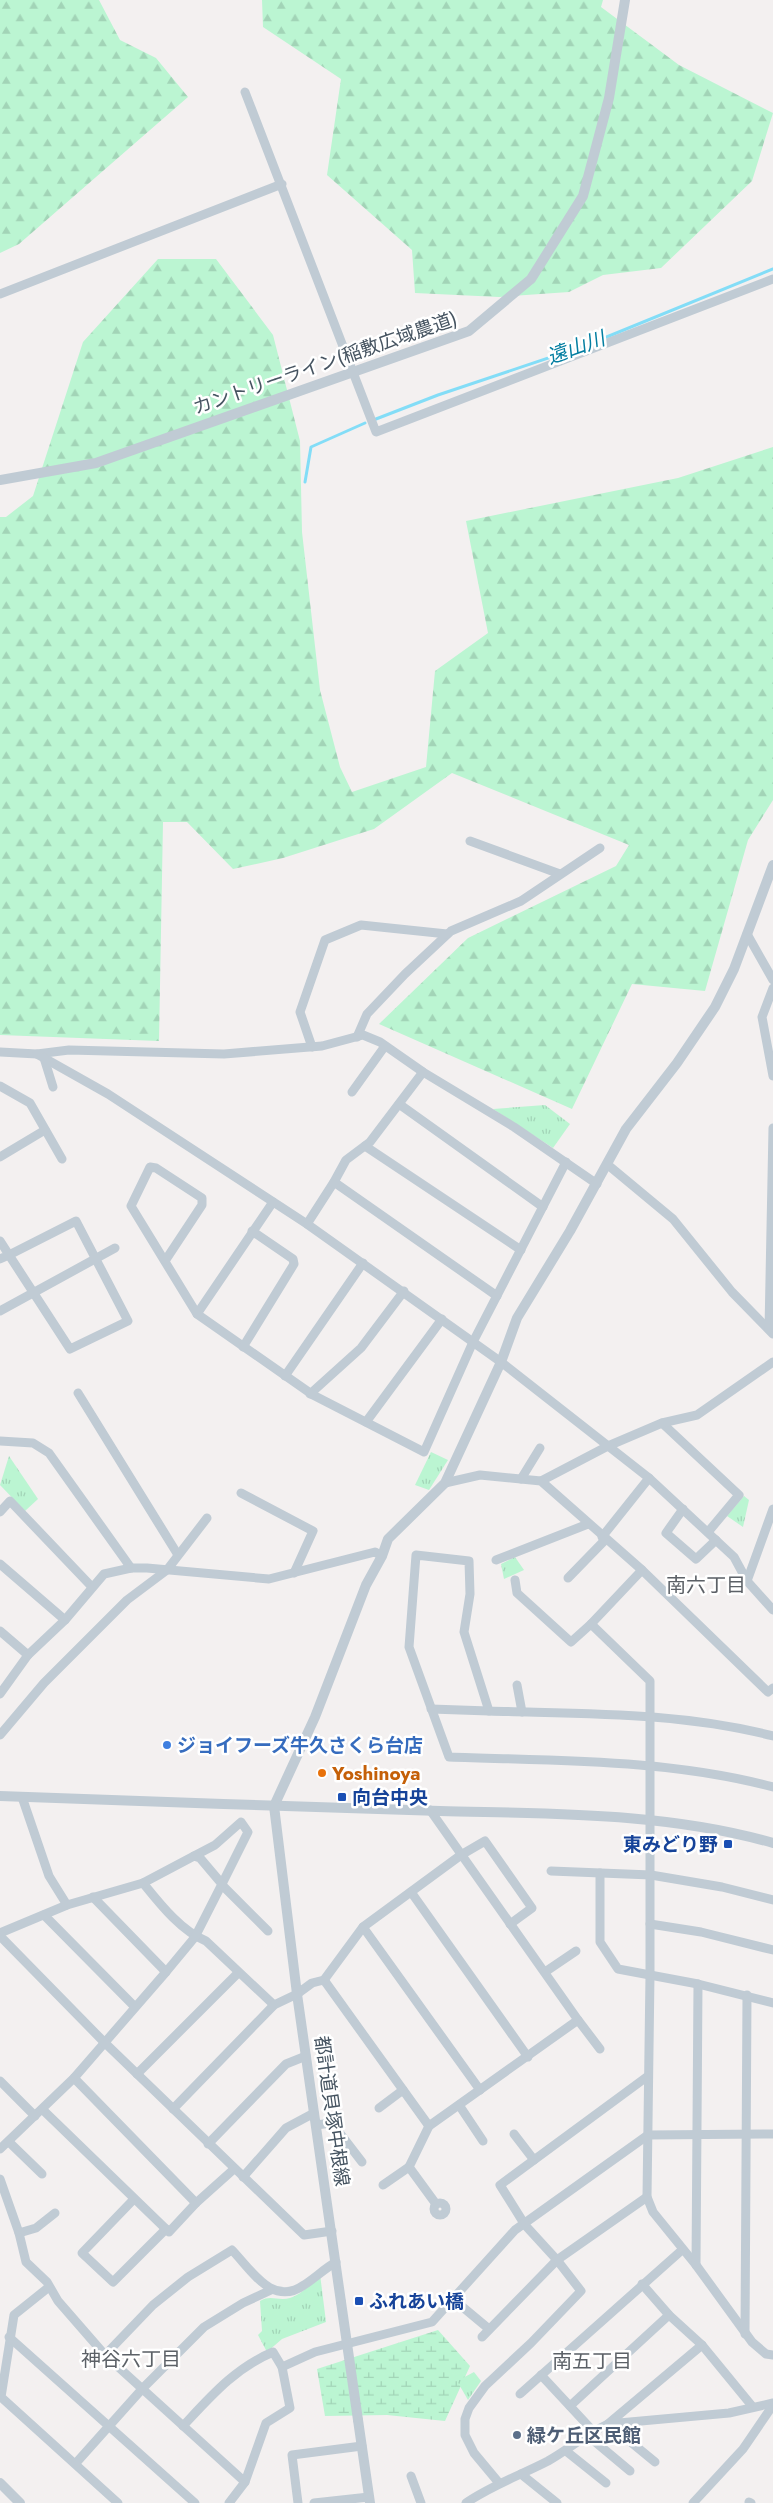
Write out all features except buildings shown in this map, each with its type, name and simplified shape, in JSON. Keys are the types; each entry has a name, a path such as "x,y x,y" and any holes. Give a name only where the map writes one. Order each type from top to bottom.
{"street":[{"name":"カントリーライン(稲敷広域農道)","path":"0,480 96,463 469,331 531,279 584,196 609,98 625,0"},
{"path":"245,92 376,432 773,279"},
{"path":"0,294 282,184"},
{"path":"470,841 560,874"},
{"path":"357,1036 367,1014 447,934 521,901 600,848"},
{"path":"274,1806 315,1717 366,1585 382,1556 388,1539 445,1483 501,1362 517,1318 608,1165 626,1129 677,1063 716,1008 773,865"},
{"path":"312,1047 300,1012 324,940 361,925 447,934"},
{"path":"747,934 773,980"},
{"path":"773,988 762,1017 773,1076"},
{"path":"0,1052 40,1056 69,1050 224,1054 312,1047 363,1035 385,1046 423,1072 514,1127 597,1184"},
{"path":"352,1092 385,1046"},
{"path":"40,1056 53,1087"},
{"path":"40,1056 108,1094 307,1224 404,1291 501,1362 650,1478 734,1557 747,1582 771,1605"},
{"path":"307,1224 346,1160 365,1146 423,1072"},
{"path":"0,1086 30,1104 62,1159"},
{"path":"399,1104 543,1207"},
{"path":"771,1331 773,1128"},
{"path":"0,1157 45,1130"},
{"path":"365,1146 520,1250"},
{"path":"165,1261 202,1205 202,1198 156,1168 150,1167 131,1206 197,1314 310,1394 424,1452 473,1342 566,1162"},
{"path":"608,1165 673,1219 732,1292 771,1331"},
{"path":"334,1182 497,1296"},
{"path":"197,1314 273,1202"},
{"path":"0,1241 9,1255 34,1294 70,1349 128,1321 76,1221 9,1255 0,1259"},
{"path":"243,1347 294,1264 293,1259 252,1232"},
{"path":"0,1311 115,1248"},
{"path":"285,1376 363,1263"},
{"path":"310,1394 361,1348 404,1291"},
{"path":"366,1422 442,1319"},
{"path":"445,1483 480,1475 541,1481 608,1446 662,1423 697,1416 773,1362"},
{"path":"78,1393 178,1555"},
{"path":"662,1423 739,1495 708,1532"},
{"path":"0,1441 33,1443 49,1453 131,1568"},
{"path":"521,1479 540,1448"},
{"path":"568,1578 604,1539 650,1478"},
{"path":"541,1481 604,1539 642,1570 768,1692 773,1688"},
{"path":"241,1492 313,1531 294,1573"},
{"path":"0,1512 10,1500 92,1587"},
{"path":"683,1509 666,1532 696,1559 716,1540"},
{"path":"747,1582 773,1509"},
{"path":"0,1736 44,1683 127,1600 166,1570 207,1518"},
{"path":"496,1560 588,1524"},
{"path":"0,1694 28,1655 65,1620 104,1574 131,1568 269,1578 375,1552 382,1556"},
{"path":"488,1711 464,1632 470,1594 469,1561 416,1555 409,1647 448,1757 649,1766 736,1777 773,1787"},
{"path":"0,1564 65,1620"},
{"path":"516,1580 517,1593 571,1642 642,1570"},
{"path":"590,1624 650,1680 651,1875 647,2196 653,2212 696,2266 745,2334 766,2354 773,2356"},
{"path":"0,1631 28,1655"},
{"path":"517,1685 522,1712"},
{"path":"431,1709 651,1717 735,1726 773,1736"},
{"path":"0,1796 430,1810 650,1820 726,1832 773,1843"},
{"path":"22,1797 49,1876 67,1905"},
{"name":"都計道貝塚中根線","path":"274,1806 306,2056 369,2500"},
{"path":"430,1810 600,2049"},
{"path":"0,2149 43,2110 74,2078 104,2042 166,1972 195,1937 248,1832 241,1822 215,1845 143,1883 67,1905 0,1935 104,2042 304,2235 332,2232"},
{"path":"173,2109 274,2005 298,1994 312,1983 324,1980 363,1927 461,1855 485,1841 532,1908 510,1924"},
{"path":"194,1856 200,1858 222,1885 268,1931"},
{"path":"550,1871 651,1875 722,1887 773,1900"},
{"path":"600,1873 600,1942 618,1969 747,1994 773,2003"},
{"path":"143,1883 159,1904 195,1937 206,1941 274,2005"},
{"path":"411,1892 528,2057"},
{"path":"93,1898 166,1972"},
{"path":"44,1915 135,2007"},
{"path":"650,1924 701,1932 773,1950"},
{"path":"363,1927 480,2090"},
{"path":"545,1972 576,1951"},
{"path":"137,2074 238,1973"},
{"path":"324,1980 429,2126"},
{"path":"696,2266 698,1984"},
{"path":"745,2334 747,1994"},
{"path":"383,2185 409,2167 429,2126 578,2020"},
{"path":"208,2144 286,2064 306,2056"},
{"path":"499,2483 474,2453 465,2435 465,2419 475,2397 532,2343 581,2291 557,2260 525,2225 500,2185 648,2076"},
{"path":"74,2078 196,2203"},
{"path":"0,2081 35,2116"},
{"path":"379,2108 403,2090"},
{"path":"459,2104 483,2141"},
{"path":"43,2110 169,2232 196,2203 234,2169"},
{"path":"243,2177 286,2128 314,2113"},
{"path":"316,2124 332,2123 362,2162"},
{"path":"514,2134 534,2160"},
{"path":"282,2367 315,2352 432,2322 514,2230 525,2225 648,2135 773,2134"},
{"path":"9,2142 42,2174"},
{"path":"409,2167 436,2204"},
{"path":"0,2179 19,2233 26,2262 47,2282 49,2288 105,2356 143,2388 245,2482"},
{"path":"482,2337 557,2260 647,2196"},
{"path":"134,2199 82,2253 113,2282 166,2229"},
{"path":"19,2233 36,2228 55,2213"},
{"path":"105,2356 153,2305 188,2277 232,2250 271,2290"},
{"path":"520,2394 682,2250"},
{"path":"76,2463 143,2388 204,2327 242,2303 271,2290 288,2293 304,2285 319,2272 336,2262"},
{"path":"642,2284 669,2316 702,2345 752,2406"},
{"path":"49,2288 14,2315 1,2397 118,2503"},
{"path":"453,2299 489,2329"},
{"path":"570,2406 669,2316"},
{"path":"9,2337 195,2503"},
{"path":"466,2503 477,2500 499,2483 522,2474 566,2451 590,2433 608,2424 702,2345"},
{"path":"183,2426 222,2384 257,2358 272,2352 282,2367 290,2408 266,2423 245,2482 229,2503"},
{"path":"541,2374 570,2406 590,2433 630,2471"},
{"path":"608,2424 729,2413 752,2406 773,2404"},
{"path":"693,2503 744,2449 773,2404"},
{"path":"621,2423 621,2434 655,2462"},
{"path":"298,2503 292,2455 362,2446"},
{"path":"566,2451 606,2483"},
{"path":"522,2474 557,2503"},
{"path":"411,2476 420,2503"},
{"path":"2,2488 20,2503"},
{"path":"314,2503 369,2500"}],"green space":[{"path":"0,0 99,0 120,40 156,58 188,97 19,244 0,253"},
{"path":"262,0 603,0 601,7 679,65 773,113 752,181 661,268 603,275 569,292 499,297 415,293 412,250 327,175 341,79 263,27"},
{"path":"158,259 216,259 273,335 300,441 302,532 320,690 340,767 352,792 426,767 435,671 488,633 466,521 678,478 773,447 773,800 748,840 705,991 632,984 572,1109 379,1024 468,938 616,866 629,845 452,773 374,829 283,858 233,869 187,822 163,822 159,1041 0,1035 0,517 6,517 33,496 83,342"},
{"path":"545,1105 570,1124 553,1148 493,1109"},
{"path":"431,1452 448,1460 429,1490 415,1485"},
{"path":"9,1456 38,1499 25,1511 0,1485"},
{"path":"744,1496 749,1500 743,1527 727,1516"},
{"path":"515,1557 524,1570 504,1579 501,1564"},
{"path":"320,2274 326,2322 282,2339 267,2352 258,2335 262,2331 260,2301 269,2298 283,2299 294,2296 304,2290"},
{"path":"438,2330 470,2366 445,2421 387,2415 325,2416 317,2369"},
{"path":"474,2372 481,2381 468,2400 457,2381"}],"waterway":[{"name":"遠山川","path":"376,419 438,395 587,345 773,269"},
{"name":"遠山川","path":"305,482 311,447 365,423"}],"place":[{"name":"ジョイフーズ牛久さくら台店","path":"167,1745"},
{"name":"Yoshinoya","path":"322,1773"},
{"name":"向台中央","path":"342,1797"},
{"name":"東みどり野","path":"728,1844"},
{"name":"ふれあい橋","path":"359,2301"},
{"name":"緑ケ丘区民館","path":"517,2435"}],"district":[{"name":"南六丁目","path":"706,1585"},
{"name":"神谷六丁目","path":"131,2359"},
{"name":"南五丁目","path":"592,2361"}]}
